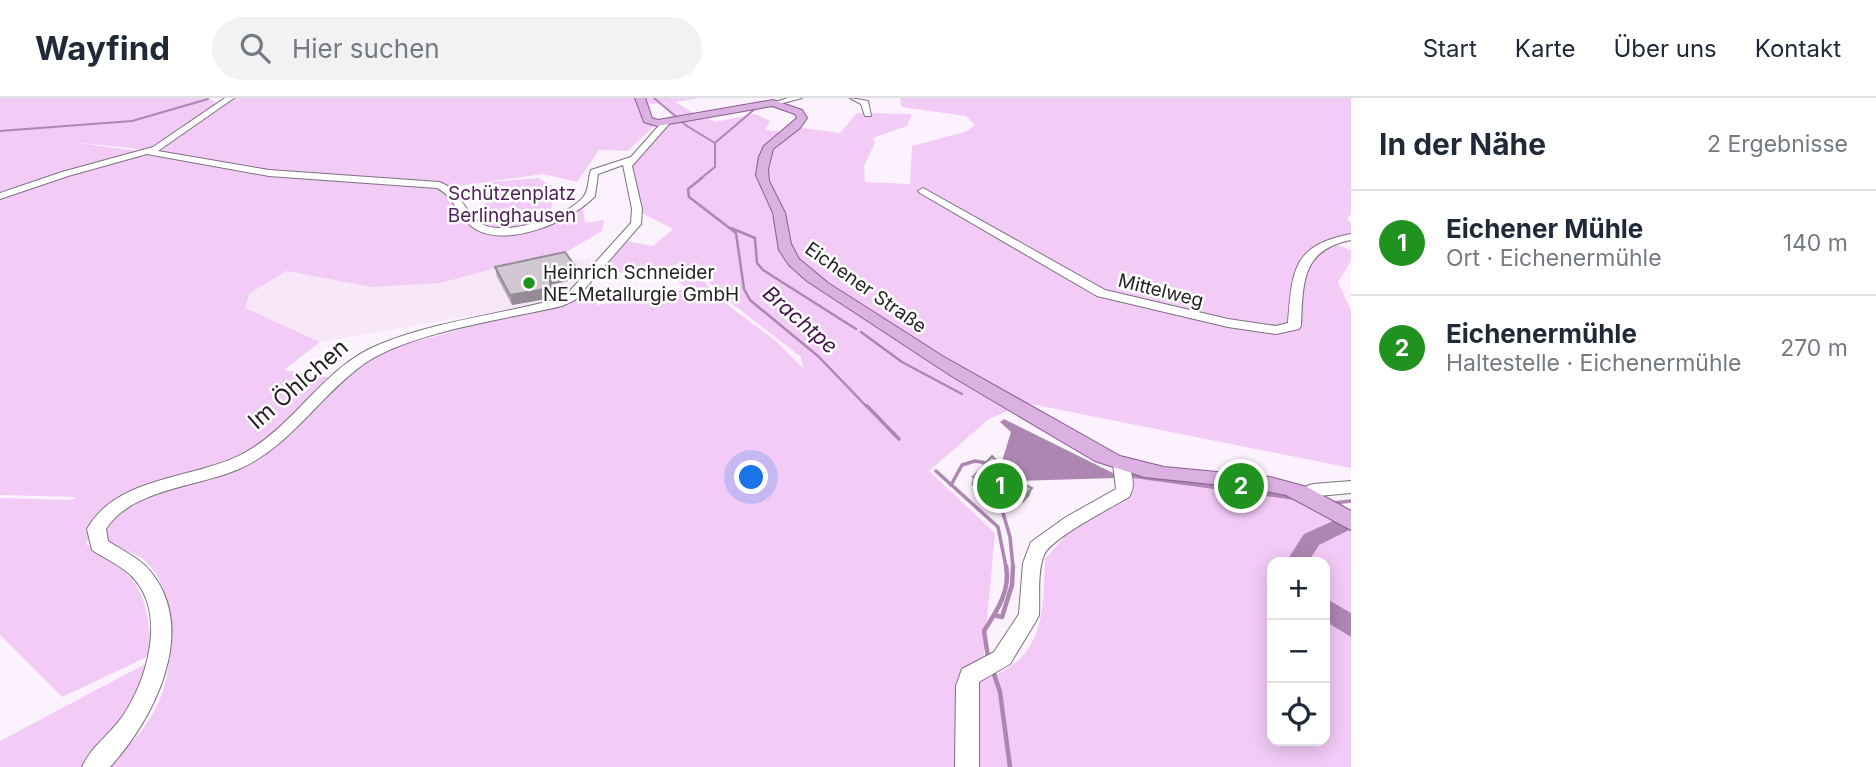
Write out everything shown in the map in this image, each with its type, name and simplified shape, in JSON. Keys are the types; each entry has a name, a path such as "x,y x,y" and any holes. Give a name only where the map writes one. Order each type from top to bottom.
{"main road":[{"path":"640,98 648,120 669,123 779,101"},
{"name":"Eichener Straße","path":"779,101 796,110 802,118 797,126 769,144 762,172 764,185 779,214 782,241 788,254 805,272 841,297 1015,407 1121,464"},
{"path":"1121,464 1162,473 1277,485 1308,495 1347,520"}],"street":[{"path":"0,196 55,177 148,152 168,143 230,98"},
{"path":"779,101 798,98"},
{"path":"854,98 865,103 868,114"},
{"path":"148,152 269,173 439,185 450,190 476,225 506,232 528,229 568,212 590,196 594,172 632,159 669,123"},
{"name":"Im Öhlchen","path":"94,767 141,709 156,675 161,621 153,591 142,575 99,545 96,538 97,527 106,514 140,494 209,475 257,453 285,432 347,371 381,348 558,303 571,297 636,224 637,209 627,166 632,159"},
{"name":"Mittelweg","path":"923,191 1101,293 1182,314 1276,330 1294,326 1298,278 1304,262 1316,246 1351,237"},
{"path":"967,767 967,686 970,676 996,664 1029,615 1032,563 1038,547 1072,522 1123,493 1126,486 1121,464"},
{"path":"1308,495 1314,490 1351,487"}],"shaded area":[{"path":"598,259 567,295 556,301 320,342 245,309 249,294 286,271 372,287 441,283 524,260"},
{"path":"1004,419 1113,473 1115,478 1013,481 998,474 1011,432 1000,422"}],"green space":[{"path":"0,98 208,98 218,104 161,146 146,150 66,141 145,152 0,195"},
{"path":"232,98 638,98 655,125 628,151 599,150 577,182 543,174 444,188 479,229 529,230 582,205 585,223 604,220 602,231 556,258 524,260 441,283 372,287 286,271 249,294 245,308 320,342 284,370 342,380 388,349 587,295 598,305 687,289 668,271 687,270 701,278 721,300 777,342 804,369 801,357 726,299 692,266 679,264 636,274 612,271 607,261 626,241 653,246 673,229 640,212 631,166 668,124 705,117 715,122 755,114 770,121 765,130 784,132 770,140 762,149 758,170 783,247 799,273 976,391 981,388 841,296 795,260 767,184 767,150 796,127 840,133 857,113 912,114 907,126 873,138 875,143 864,166 865,182 910,184 912,146 965,132 975,125 966,116 901,107 900,98 1351,98 1351,214 1347,219 1351,223 1351,236 1327,241 1351,250 1351,261 1338,282 1351,311 1351,468 1026,403 989,419 929,471 995,533 983,662 988,678 1007,669 1021,658 1031,645 1041,615 1045,559 1075,525 1132,493 1131,472 1272,490 1314,506 1351,531 1351,767 108,767 146,724 163,691 170,649 167,603 160,582 150,566 135,554 88,540 86,544 119,567 138,588 147,615 151,655 62,697 0,635 0,498 72,500 76,497 0,495 0,198 12,192 145,154 232,167 154,151"},
{"path":"643,98 700,98 675,102 699,116 680,119 663,104 669,103 646,104"},
{"name":"Schützenplatz Berlinghausen","path":"538,178 554,187 551,212 544,218 509,228 481,223 491,182"},
{"path":"149,662 137,701 81,767 0,767 0,741"}],"building":[{"path":"565,252 577,269 549,275 551,288 510,295 495,267"},
{"path":"992,456 998,462 992,469 1032,488 1026,495 986,476 981,481 973,477"}],"waterway":[{"name":"Brachtpe","path":"654,98 687,126 715,143 715,167 700,179"},
{"path":"0,131 132,121 208,99"},
{"path":"716,142 756,108"},
{"name":"Brachtpe","path":"702,178 688,189 689,197 736,233 744,289 750,300 819,357 868,408"},
{"path":"731,228 755,238 757,263 763,270 856,329"},
{"path":"861,332 902,362 962,394"},
{"name":"Brachtpe","path":"867,406 899,439"},
{"path":"951,485 962,465 975,461 999,465"},
{"name":"Brachtpe","path":"936,471 951,485"},
{"path":"1132,476 1293,498"},
{"name":"Brachtpe","path":"951,485 998,527 1006,567"},
{"path":"996,489 1010,537 1013,567"},
{"path":"1333,503 1351,501"},
{"path":"1299,557 1306,545 1318,535 1351,521"},
{"name":"Brachtpe","path":"988,657 984,631 1005,592 1006,566"},
{"path":"994,615 1002,617 1012,585 1013,567"},
{"path":"1330,612 1351,627"},
{"name":"Brachtpe","path":"993,671 1000,692 1010,767"}],"place":[{"name":"Heinrich Schneider NE-Metallurgie GmbH","path":"529,283"},
{"name":"Eichener Mühle","path":"1000,486"},
{"name":"Eichenermühle","path":"1241,486"}]}
